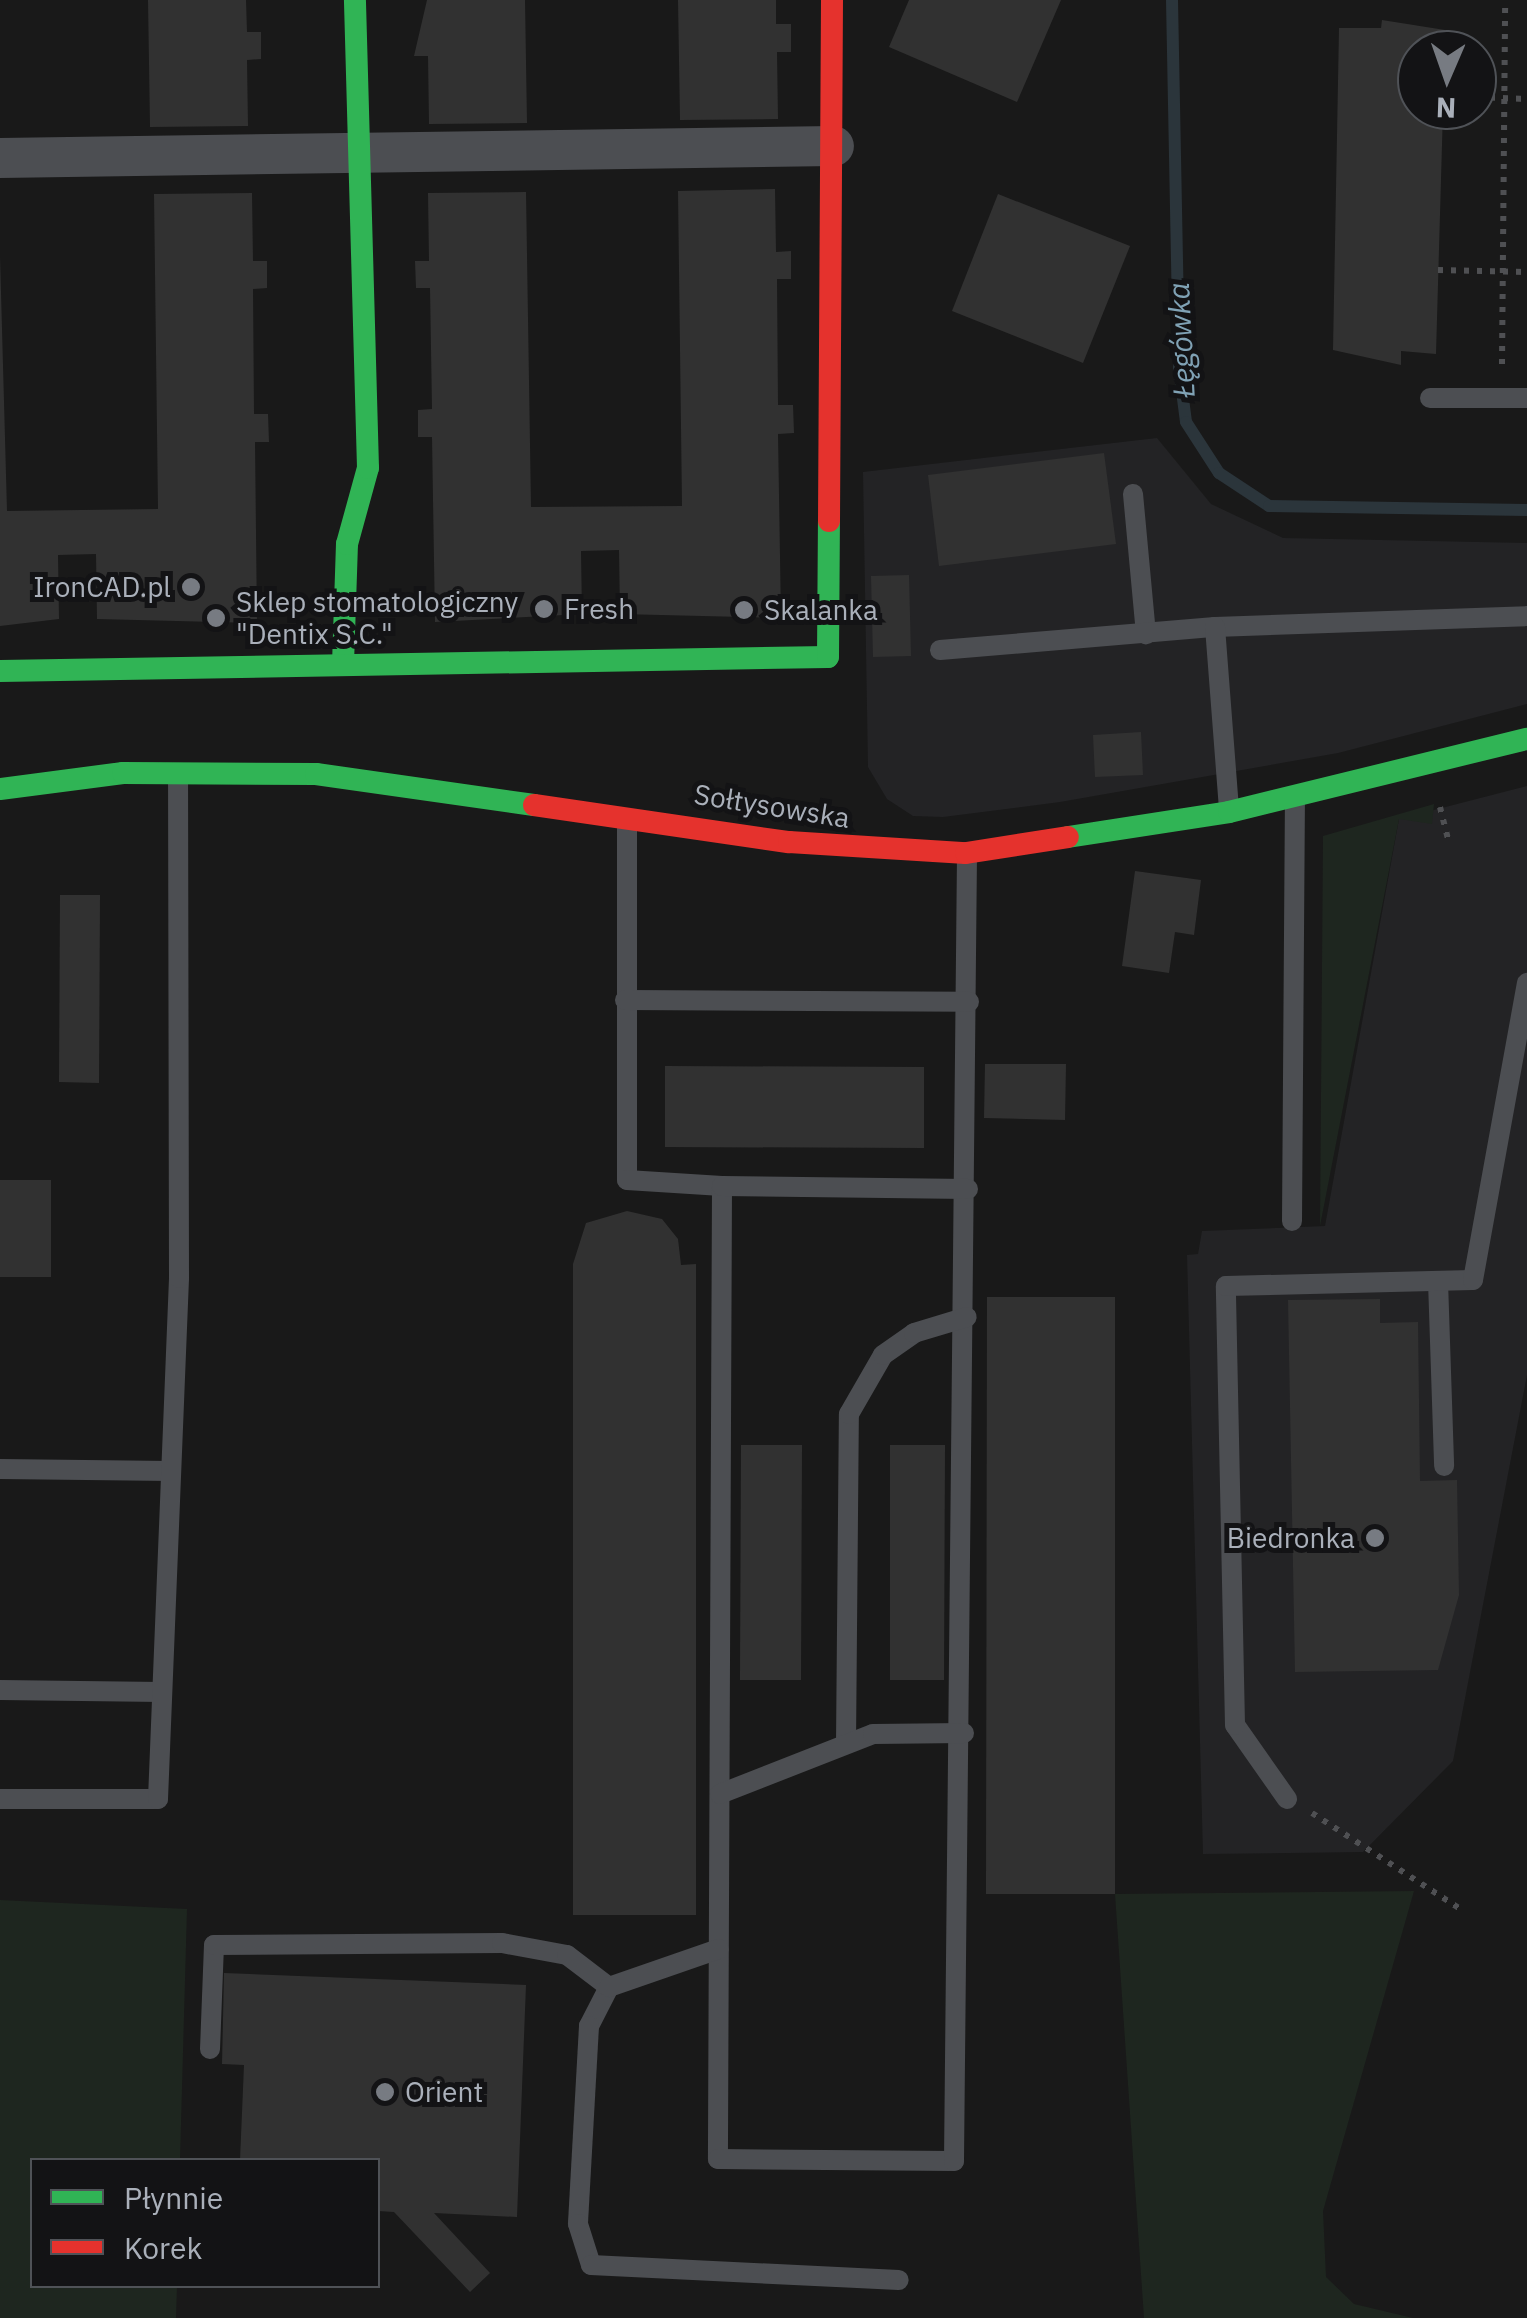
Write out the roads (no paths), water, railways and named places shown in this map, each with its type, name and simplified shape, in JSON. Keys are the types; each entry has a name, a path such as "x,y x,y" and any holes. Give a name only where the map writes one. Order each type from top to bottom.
{"street":[{"path":"343,664 347,544 368,468 355,0"},
{"path":"0,671 828,657 832,0"},
{"path":"0,158 834,146"},
{"name":"Sołtysowska","path":"0,789 178,770 316,774 627,814 860,850 966,853 1229,812 1526,742"}],"lane":[{"path":"1430,398 1527,398"},
{"path":"1134,494 1146,634"},
{"path":"940,650 1215,627 1527,616"},
{"path":"1215,627 1229,812"},
{"path":"0,1800 158,1799 172,1471 178,770"},
{"path":"1292,1221 1294,798"},
{"path":"627,814 628,1180 722,1186 968,1188"},
{"path":"722,1186 718,2159 954,2161 964,1733 969,1002 966,853"},
{"path":"1287,1799 1234,1725 1226,1286 1474,1280 1527,983"},
{"path":"625,1000 969,1002"},
{"path":"1438,1281 1444,1466"},
{"path":"846,1744 849,1414 883,1356 914,1333 967,1317"},
{"path":"0,1468 172,1471"},
{"path":"0,1690 162,1692"},
{"path":"720,1794 873,1734 964,1733"},
{"path":"210,2050 214,1944 502,1943 566,1955 609,1987"},
{"path":"719,1949 609,1987 590,2026 578,2224 592,2266 899,2280"}],"waterway":[{"name":"Łęgówka","path":"1172,0 1179,368 1186,422 1219,473 1269,506 1527,510"}],"place":[{"name":"IronCAD.pl","path":"191,587"},
{"name":"Fresh","path":"544,609"},
{"name":"Skalanka","path":"744,610"},
{"name":"Sklep stomatologiczny \"Dentix S.C.\"","path":"216,618"},
{"name":"Biedronka","path":"1375,1538"},
{"name":"Orient","path":"385,2092"}]}
